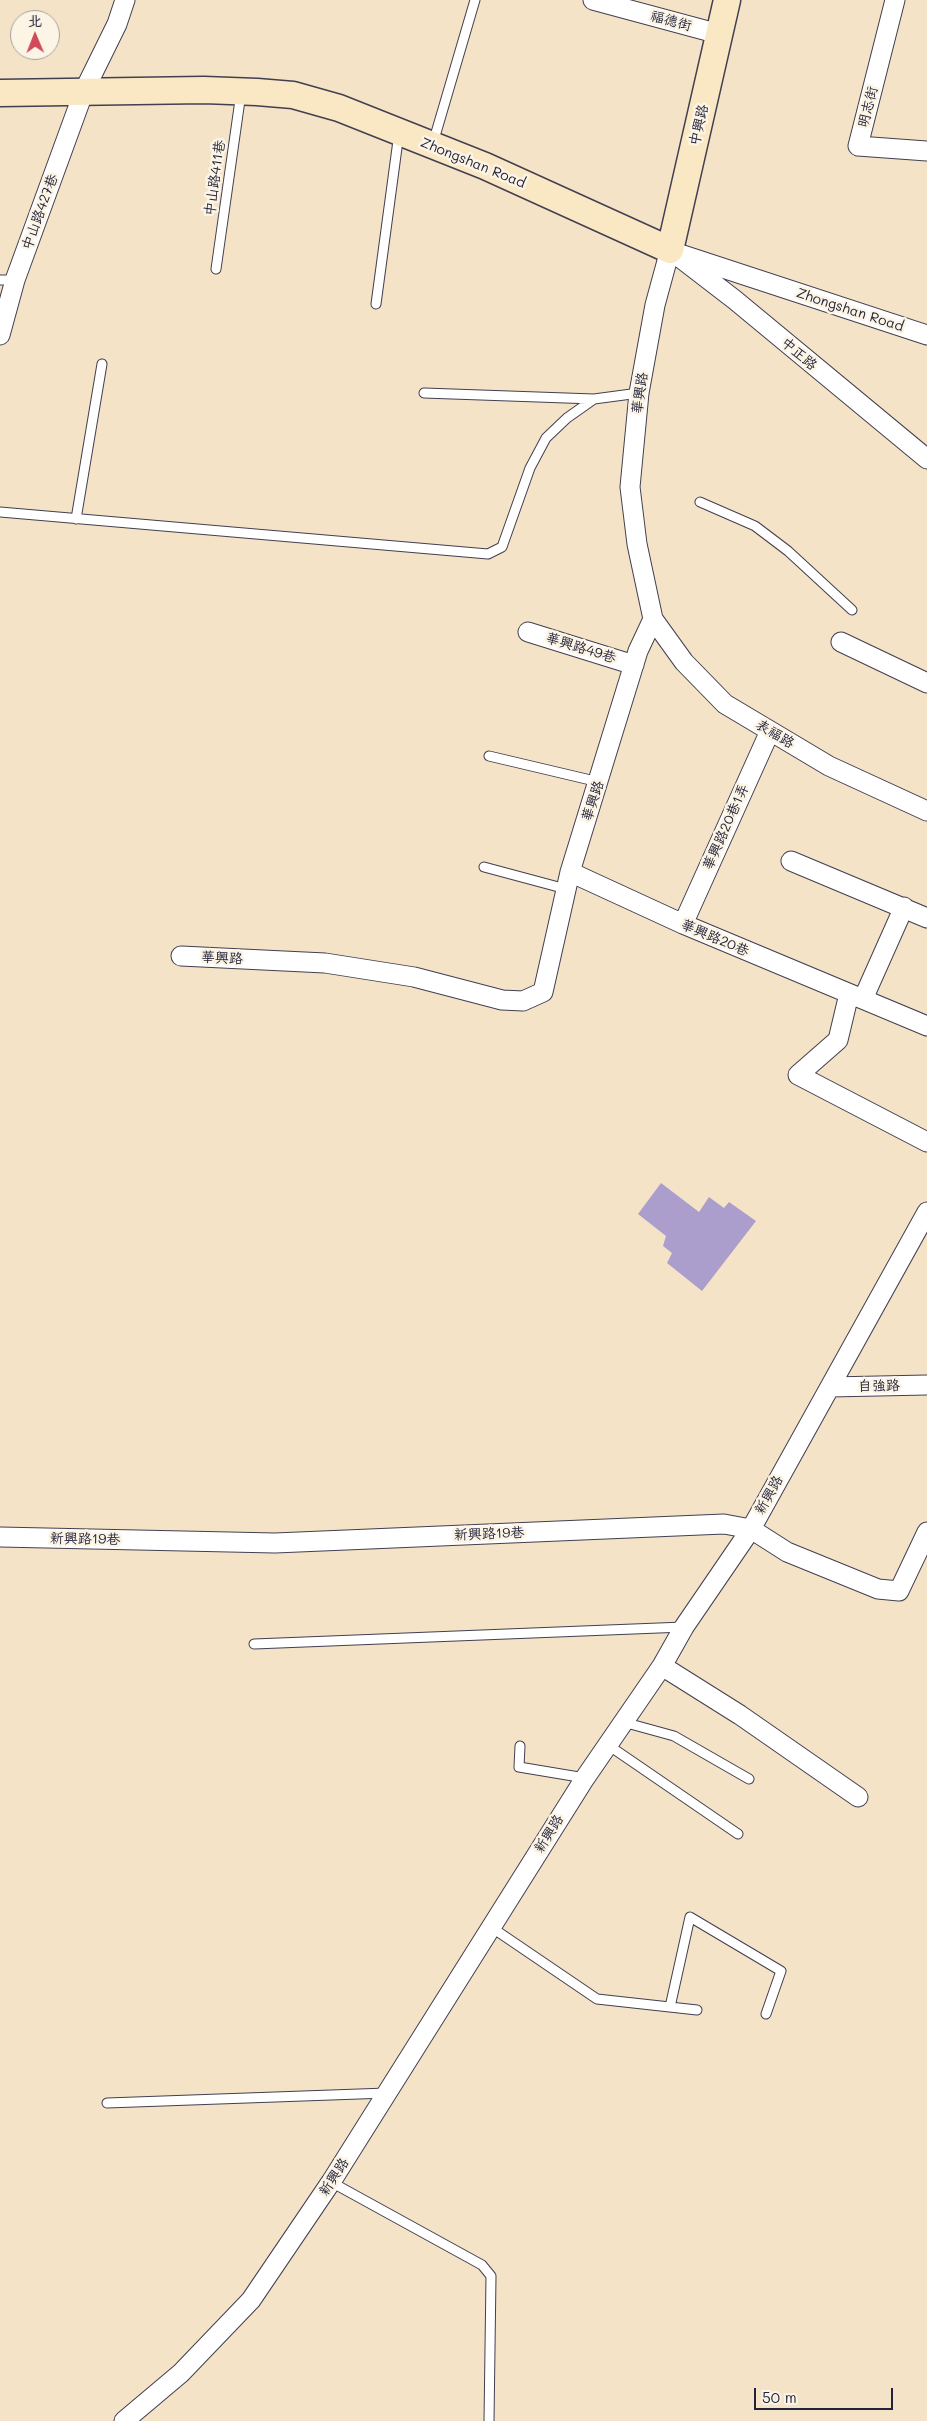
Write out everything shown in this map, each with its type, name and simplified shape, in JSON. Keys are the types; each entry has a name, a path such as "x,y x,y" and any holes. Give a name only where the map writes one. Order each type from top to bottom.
{"street":[{"name":"中山路427巷","path":"0,335 7,280 84,92 117,24 125,0"},
{"name":"福德街","path":"594,0 719,34"},
{"name":"中興路","path":"670,250 727,0"},
{"name":"明志街","path":"895,0 858,146 927,151"},
{"name":"Zhongshan Road","path":"0,93 242,91 294,96 340,108 485,166 670,250 927,334"},
{"name":"華興路","path":"181,956 325,963 414,977 502,1000 522,1001 543,992 568,880 600,782 638,651 653,619 637,544 630,487 639,393 655,306 670,250"},
{"name":"中正路","path":"670,250 735,300 927,459"},
{"name":"表福路","path":"653,619 684,662 725,704 829,766 927,811"},
{"name":"華興路49巷","path":"528,632 634,665"},
{"path":"841,642 927,683"},
{"name":"華興路20巷1弄","path":"683,924 770,730"},
{"path":"791,861 927,918"},
{"name":"華興路20巷","path":"568,880 683,924 927,1026"},
{"path":"904,907 856,996 838,1040 798,1075 927,1142"},
{"name":"新興路","path":"124,2421 181,2373 251,2300 331,2182 585,1778 662,1666 684,1627 751,1529 925,1220"},
{"name":"自強路","path":"830,1387 927,1385"},
{"name":"新興路19巷","path":"0,1537 275,1543 724,1524 751,1529 787,1552 878,1589 899,1591 927,1532"},
{"path":"662,1666 740,1715 858,1797"}],"lane":[{"path":"432,146 475,0"},
{"name":"中山路411巷","path":"216,269 242,91"},
{"path":"376,304 399,132"},
{"path":"76,519 102,364"},
{"path":"424,393 594,400 639,393"},
{"path":"0,512 488,554 502,547 530,468 546,438 567,418 594,400"},
{"path":"700,502 755,526 788,551 852,610"},
{"path":"489,756 600,782"},
{"path":"484,867 568,880"},
{"path":"254,1644 684,1627"},
{"path":"623,1722 674,1736 749,1779"},
{"path":"608,1745 738,1834"},
{"path":"520,1746 519,1767 585,1778"},
{"path":"670,2007 690,1918 781,1971 766,2014"},
{"path":"491,1927 597,1999 697,2010"},
{"path":"106,2103 387,2093"},
{"path":"331,2182 482,2265 491,2276 489,2421"}],"building":[{"path":"661,1183 699,1212 709,1197 724,1208 729,1202 756,1221 702,1291 667,1263 672,1253 663,1246 666,1236 638,1214"}]}
